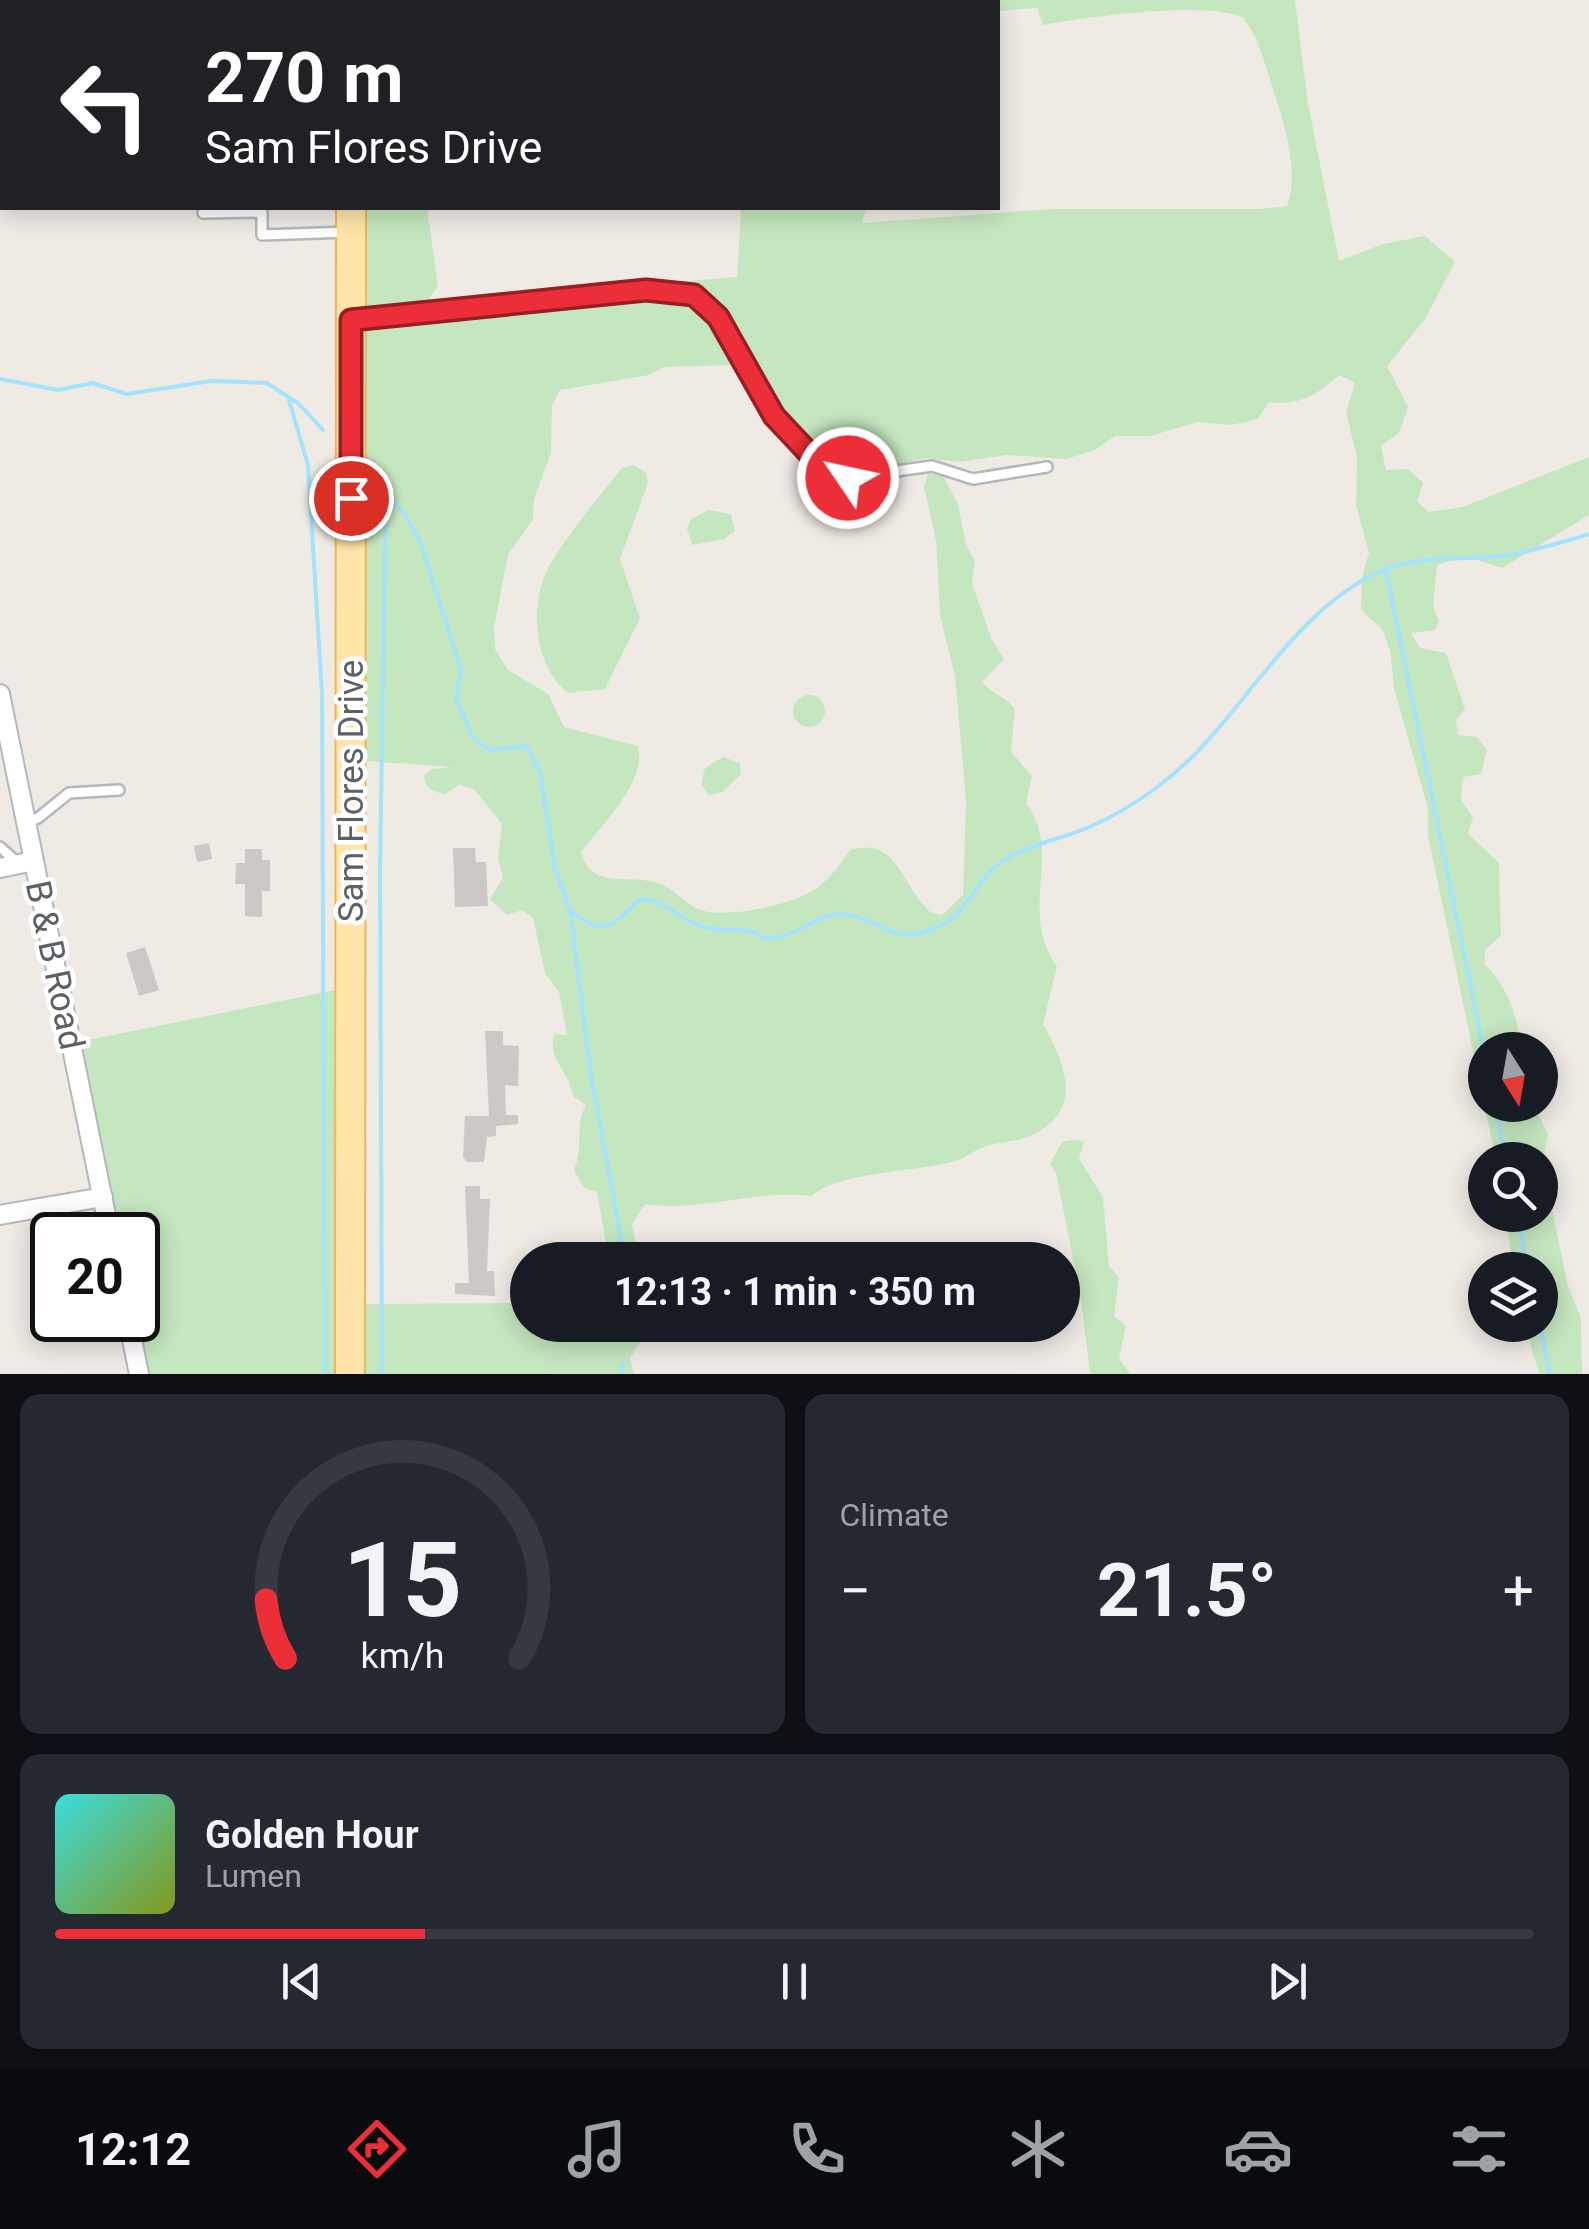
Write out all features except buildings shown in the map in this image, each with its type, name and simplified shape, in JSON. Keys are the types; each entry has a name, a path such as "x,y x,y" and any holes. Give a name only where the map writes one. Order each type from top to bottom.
{"main road":[{"name":"Sam Flores Drive","path":"350,1374 351,220"}],"street":[{"name":"B & B Road","path":"0,694 7,767 26,822 18,864 105,1212"},
{"path":"0,1215 102,1197"},
{"path":"132,1342 139,1374"}],"lane":[{"path":"203,213 262,212 262,236 351,220"},
{"path":"351,320 675,291 694,295 718,317 774,416 821,466 848,478 932,466 974,478 1047,468"},
{"path":"26,822 38,818 69,793 119,790"},
{"path":"0,847 18,864"}],"green space":[{"path":"1000,0 1295,0 1308,103 1339,261 1383,244 1425,236 1455,262 1425,319 1387,366 1408,407 1399,433 1381,446 1386,470 1408,469 1423,483 1417,501 1428,512 1463,507 1589,457 1589,515 1502,568 1465,556 1437,565 1433,607 1439,621 1435,630 1411,633 1420,648 1446,653 1465,709 1456,720 1458,735 1477,737 1487,750 1481,774 1463,777 1461,800 1473,817 1468,834 1499,863 1501,936 1485,950 1485,965 1505,992 1518,1032 1469,1032 1428,836 1428,809 1394,688 1390,650 1382,629 1361,610 1362,577 1369,553 1356,505 1357,457 1346,412 1355,383 1339,375 1307,398 1269,402 1258,419 1231,425 1198,422 1150,436 1115,436 1095,450 1066,459 1007,455 960,462 926,458 847,477 806,454 734,365 665,367 649,375 560,390 552,405 551,453 534,499 533,519 508,555 494,627 495,649 508,670 548,694 564,727 638,746 639,760 630,788 581,852 586,864 602,876 658,883 707,912 738,912 804,896 825,881 850,850 866,847 888,856 930,912 942,915 963,895 966,801 955,676 940,615 936,541 924,487 928,474 942,474 958,504 966,545 975,561 972,583 991,638 1004,659 982,682 1015,709 1011,752 1032,776 1026,803 1037,822 1041,842 1041,924 1057,967 1043,1024 1058,1054 1066,1085 1059,1113 1049,1125 1027,1137 983,1147 952,1162 839,1182 811,1196 769,1196 687,1206 645,1204 632,1224 636,1242 606,1242 597,1192 584,1188 574,1170 580,1120 586,1105 573,1096 554,1052 554,1034 567,1035 559,992 545,973 533,918 522,910 507,915 490,899 503,878 498,858 502,824 474,789 459,785 444,795 428,788 423,776 432,769 453,767 365,761 366,210 427,210 438,286 428,301 737,277 741,210 865,210 862,223 1052,209 1287,206 1292,180 1290,151 1258,45 1243,18 1204,10 1117,15 1043,25 1037,8 1000,11"},
{"path":"634,465 646,473 648,483 620,559 640,618 605,689 568,693 547,667 541,650 537,614 544,578 594,503 622,468"},
{"path":"708,510 731,514 735,531 724,539 692,545 687,528 691,519"},
{"path":"809,695 821,699 825,711 821,723 809,727 797,723 793,711 797,699"},
{"path":"723,757 740,763 741,774 722,792 709,796 701,784 705,768"},
{"path":"336,990 336,1374 145,1374 138,1342 160,1342 160,1212 112,1212 78,1042"},
{"path":"1488,1122 1542,1122 1548,1135 1546,1142 1492,1142"},
{"path":"1084,1141 1079,1159 1103,1197 1109,1266 1119,1278 1114,1316 1126,1326 1119,1358 1130,1374 1090,1374 1080,1294 1080,1242 1070,1242 1056,1173 1050,1164 1062,1142"},
{"path":"1508,1232 1557,1232 1568,1286 1581,1319 1582,1374 1539,1374 1530,1342 1558,1342 1558,1252 1511,1252"},
{"path":"510,1303 510,1342 640,1342 630,1358 634,1374 366,1374 366,1304"}],"waterway":[{"path":"0,379 58,390 92,383 127,394 211,381 267,383 299,404 323,430"},
{"path":"288,397 308,465 322,694 325,1374"},
{"path":"380,488 405,514 421,544 461,670 456,699 474,740 491,750 526,746 540,772 555,868 570,910 591,1076 622,1242"},
{"path":"382,1374 380,868 386,494"},
{"path":"570,910 601,927 615,922 640,899 650,900 703,927 751,932 764,938 787,935 824,917 842,914 900,934 935,928 956,915 1001,863 1024,850 1104,820 1168,778 1209,739 1308,623 1354,585 1411,562 1512,554 1589,534"},
{"path":"1386,571 1480,1032"},
{"path":"1498,1122 1502,1142"},
{"path":"1520,1232 1524,1252"},
{"path":"1543,1342 1550,1374"},
{"path":"621,1374 623,1364"}],"route":[{"path":"351,498 351,320 646,290 694,295 718,317 774,416 821,466 848,478"}]}
